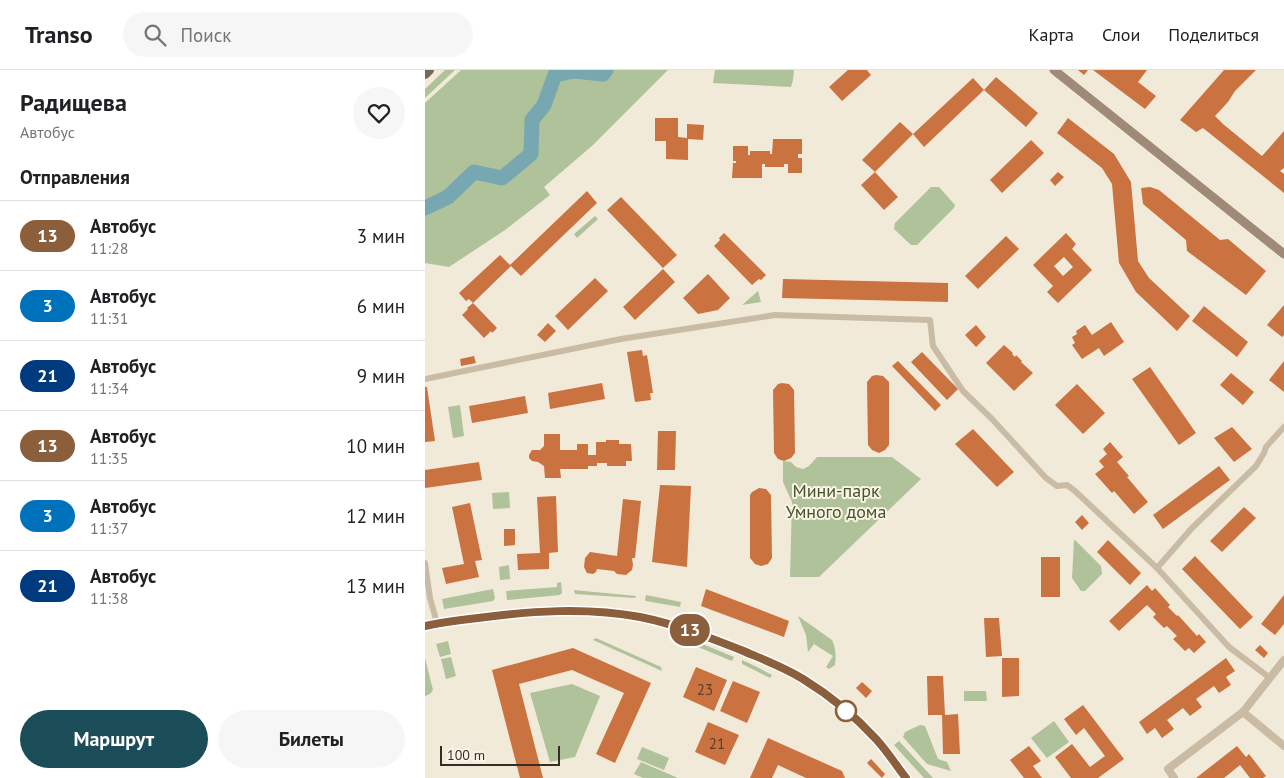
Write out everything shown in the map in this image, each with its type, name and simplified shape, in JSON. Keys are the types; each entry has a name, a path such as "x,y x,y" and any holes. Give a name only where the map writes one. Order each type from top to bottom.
{"main road":[{"path":"425,74 429,70"},
{"path":"1054,70 1284,254"},
{"path":"425,626 539,611 605,612 640,618 702,634 763,659 802,678 823,692 875,738 906,778"}],"street":[{"path":"425,379 621,339 775,315 930,320 933,346 963,391 1046,478 1057,486 1067,485 1075,491 1157,568 1229,647 1270,678"},
{"path":"1157,568 1192,528 1256,466 1266,447 1284,427"},
{"path":"425,563 430,598 437,623"},
{"path":"1174,778 1168,769 1243,712 1284,660"},
{"path":"1243,712 1284,746"}],"green space":[{"path":"445,70 455,70 425,98 425,89"},
{"path":"461,70 668,70 593,145 544,187 550,195 505,230 449,267 425,263 425,103"},
{"path":"715,70 794,70 791,87 713,83"},
{"path":"931,187 939,187 955,205 954,208 917,245 911,245 894,229 895,223"},
{"path":"595,216 598,219 577,238 574,234"},
{"path":"758,291 761,302 742,305"},
{"path":"460,405 464,436 453,438 448,407"},
{"name":"Мини-парк Умного дома","path":"817,457 892,457 921,479 819,577 790,577 792,502 783,482 783,461 791,462 796,467 803,469 809,466"},
{"path":"509,492 510,508 493,509 492,493"},
{"path":"1074,540 1101,566 1102,574 1085,591 1081,591 1072,578"},
{"path":"509,565 510,579 500,580 499,567"},
{"path":"561,582 562,593 560,595 507,600 506,591 557,587 557,583"},
{"path":"493,589 495,598 493,601 444,609 442,599"},
{"path":"574,590 636,596 635,598 575,594"},
{"path":"646,595 681,602 680,607 646,601"},
{"path":"798,616 832,640 835,652 835,665 829,669 826,667 833,656 814,644 808,652 806,635"},
{"path":"683,636 734,657 732,661 681,640"},
{"path":"596,638 661,667 662,671 593,640"},
{"path":"448,641 451,654 440,657 436,644"},
{"path":"451,657 456,676 446,679 441,659"},
{"path":"425,658 433,690 425,696"},
{"path":"742,660 772,675 770,678 742,664"},
{"path":"572,684 600,696 575,757 550,762 530,693"},
{"path":"964,691 986,691 987,701 964,701"},
{"path":"1054,721 1069,742 1047,758 1031,738"},
{"path":"920,725 925,726 938,759 947,762 951,771 927,764 903,737 905,732"},
{"path":"899,741 933,778 924,778 894,745"},
{"path":"642,747 669,758 664,770 637,759"},
{"path":"641,762 678,778 643,778 634,774"}],"building":[{"path":"848,70 867,70 871,75 842,101 829,87"},
{"path":"1078,70 1088,70 1084,75"},
{"path":"1093,70 1147,70 1138,82 1156,96 1145,109"},
{"path":"1224,70 1256,70 1235,91 1215,116 1262,156 1284,131 1284,168 1280,171 1284,174 1284,193 1203,128 1196,132 1180,120"},
{"path":"996,77 1038,113 1026,127 984,90"},
{"path":"973,78 984,90 924,147 913,134"},
{"path":"655,118 678,118 678,137 687,138 687,124 704,125 703,140 688,139 688,160 666,159 666,141 655,141"},
{"path":"1068,118 1114,154 1131,182 1138,261 1149,278 1190,316 1177,331 1136,292 1119,263 1112,184 1102,168 1057,133"},
{"path":"900,122 913,134 875,172 862,160"},
{"path":"773,139 802,139 802,154 798,154 798,158 802,158 802,173 788,173 788,164 784,164 784,167 765,167 765,164 762,164 762,178 732,178 733,163 736,163 736,161 733,161 733,146 748,146 748,155 750,155 750,151 770,151 770,154 772,154"},
{"path":"1031,140 1044,153 1002,193 990,180"},
{"path":"875,172 898,197 884,210 861,185"},
{"path":"1058,172 1064,177 1055,186 1050,180"},
{"path":"1150,187 1159,190 1220,240 1228,239 1266,271 1246,295 1187,251 1186,240 1143,204 1141,188"},
{"path":"587,191 597,203 521,276 511,266 473,303 469,299 466,301 459,293 500,255 510,265"},
{"path":"621,197 677,255 663,268 607,210"},
{"path":"724,233 766,275 761,280 759,279 752,285 714,246"},
{"path":"1066,233 1076,244 1072,249 1092,270 1058,303 1047,292 1053,286 1033,265","holes":["1064,257 1073,267 1063,276 1054,266"]},
{"path":"1006,236 1019,249 978,289 965,276"},
{"path":"663,269 675,282 635,320 623,307"},
{"path":"708,274 730,298 718,310 698,314 683,298"},
{"path":"595,278 608,291 568,330 555,316"},
{"path":"783,279 948,283 948,302 782,298"},
{"path":"473,303 497,328 484,338 462,315"},
{"path":"1284,305 1284,335 1282,337 1267,325"},
{"path":"1204,306 1248,342 1237,357 1192,321"},
{"path":"1111,322 1124,342 1104,356 1099,348 1082,359 1072,345 1075,343 1072,337 1077,334 1076,331 1085,325 1092,335"},
{"path":"548,323 556,331 545,342 537,335"},
{"path":"976,325 986,337 976,347 965,335"},
{"path":"1004,345 1033,373 1014,391 986,363"},
{"path":"642,350 643,356 647,355 653,393 650,393 651,400 635,402 627,352"},
{"path":"922,352 958,389 947,400 911,362"},
{"path":"474,356 476,363 461,366 460,359"},
{"path":"898,361 941,405 935,411 892,366"},
{"path":"1284,361 1284,392 1269,380"},
{"path":"1150,367 1196,433 1179,445 1132,379"},
{"path":"1231,373 1254,392 1243,405 1220,385"},
{"path":"872,376 883,376 889,382 889,445 879,453 872,450 868,445 867,382"},
{"path":"602,383 605,399 550,409 548,393"},
{"path":"778,384 789,384 794,390 795,453 791,458 784,461 778,459 774,453 773,390"},
{"path":"1077,384 1105,413 1083,434 1055,405"},
{"path":"425,387 427,387 435,441 425,442"},
{"path":"525,396 528,413 472,423 469,406"},
{"path":"1232,427 1252,449 1234,462 1214,438"},
{"path":"973,429 1014,472 997,487 955,444"},
{"path":"658,431 676,431 675,470 657,470"},
{"path":"544,434 560,434 560,450 577,450 577,444 588,444 588,455 596,455 596,442 619,440 619,444 631,444 632,461 626,461 626,466 607,466 607,463 597,463 597,466 588,466 588,469 560,469 561,478 545,478 544,466 529,458 532,450 540,450 544,446"},
{"path":"1110,442 1123,457 1117,462 1148,502 1134,514 1114,491 1112,493 1095,474 1104,467 1099,461 1107,454 1103,449"},
{"path":"479,462 482,480 425,488 425,470"},
{"path":"1219,466 1230,480 1163,529 1153,515"},
{"path":"660,485 691,486 687,567 652,562"},
{"path":"759,488 766,489 771,495 772,558 768,564 761,566 755,564 750,558 750,495"},
{"path":"556,496 558,552 549,553 549,569 518,570 517,554 540,553 537,497"},
{"path":"623,499 641,501 635,558 632,558 632,570 626,575 597,569 593,574 587,573 584,567 585,558 590,552 617,556"},
{"path":"470,503 482,560 475,561 479,577 446,584 442,568 464,564 452,507"},
{"path":"1244,507 1256,518 1222,552 1210,541"},
{"path":"1082,515 1089,523 1082,530 1075,522"},
{"path":"504,529 515,529 515,545 504,546"},
{"path":"1108,540 1141,573 1130,585 1097,552"},
{"path":"1195,556 1253,617 1240,629 1182,569"},
{"path":"1041,557 1060,557 1060,597 1041,597"},
{"path":"1147,585 1152,591 1155,588 1170,605 1168,607 1197,636 1199,634 1206,642 1194,653 1189,648 1185,651 1173,639 1177,636 1167,626 1164,628 1153,617 1156,614 1147,605 1119,631 1109,621"},
{"path":"706,589 789,621 784,637 701,606"},
{"path":"1284,595 1284,624 1275,635 1261,624"},
{"path":"984,618 999,618 1002,656 986,657"},
{"path":"1260,645 1268,653 1264,658 1255,650"},
{"path":"573,648 651,683 615,763 596,754 624,693 572,670 519,684 543,778 520,778 492,670"},
{"path":"1002,658 1019,658 1019,696 1002,697"},
{"path":"1226,658 1235,671 1226,677 1231,685 1219,693 1214,686 1196,699 1202,707 1190,716 1183,708 1167,720 1174,729 1162,738 1155,728 1147,734 1139,722"},
{"path":"696,667 727,680 714,711 683,697"},
{"path":"927,676 943,676 945,715 958,714 960,754 943,754 942,715 928,715"},
{"path":"733,681 760,692 747,723 720,711"},
{"path":"862,682 872,691 866,698 856,688"},
{"path":"1083,705 1124,759 1098,778 1071,778 1055,757 1072,744 1090,767 1105,756 1084,728 1076,735 1064,719"},
{"path":"708,722 739,735 725,765 695,752"},
{"path":"768,738 842,771 845,778 806,778 778,765 772,778 750,778"},
{"path":"1029,746 1041,761 1033,766 1042,778 1024,778 1010,760"},
{"path":"1237,746 1246,757 1249,754 1266,776 1263,778 1250,778 1240,765 1224,778 1196,778"},
{"path":"871,759 885,774 882,778 867,763"}],"waterway":[{"path":"425,208 448,197 474,172 502,178 531,154 532,120 544,105 555,75 574,71 603,74 606,70"}],"bus line":[{"name":"13","path":"425,626 539,611 605,612 640,618 702,634 763,659 802,678 823,692 875,738 906,778"}]}
